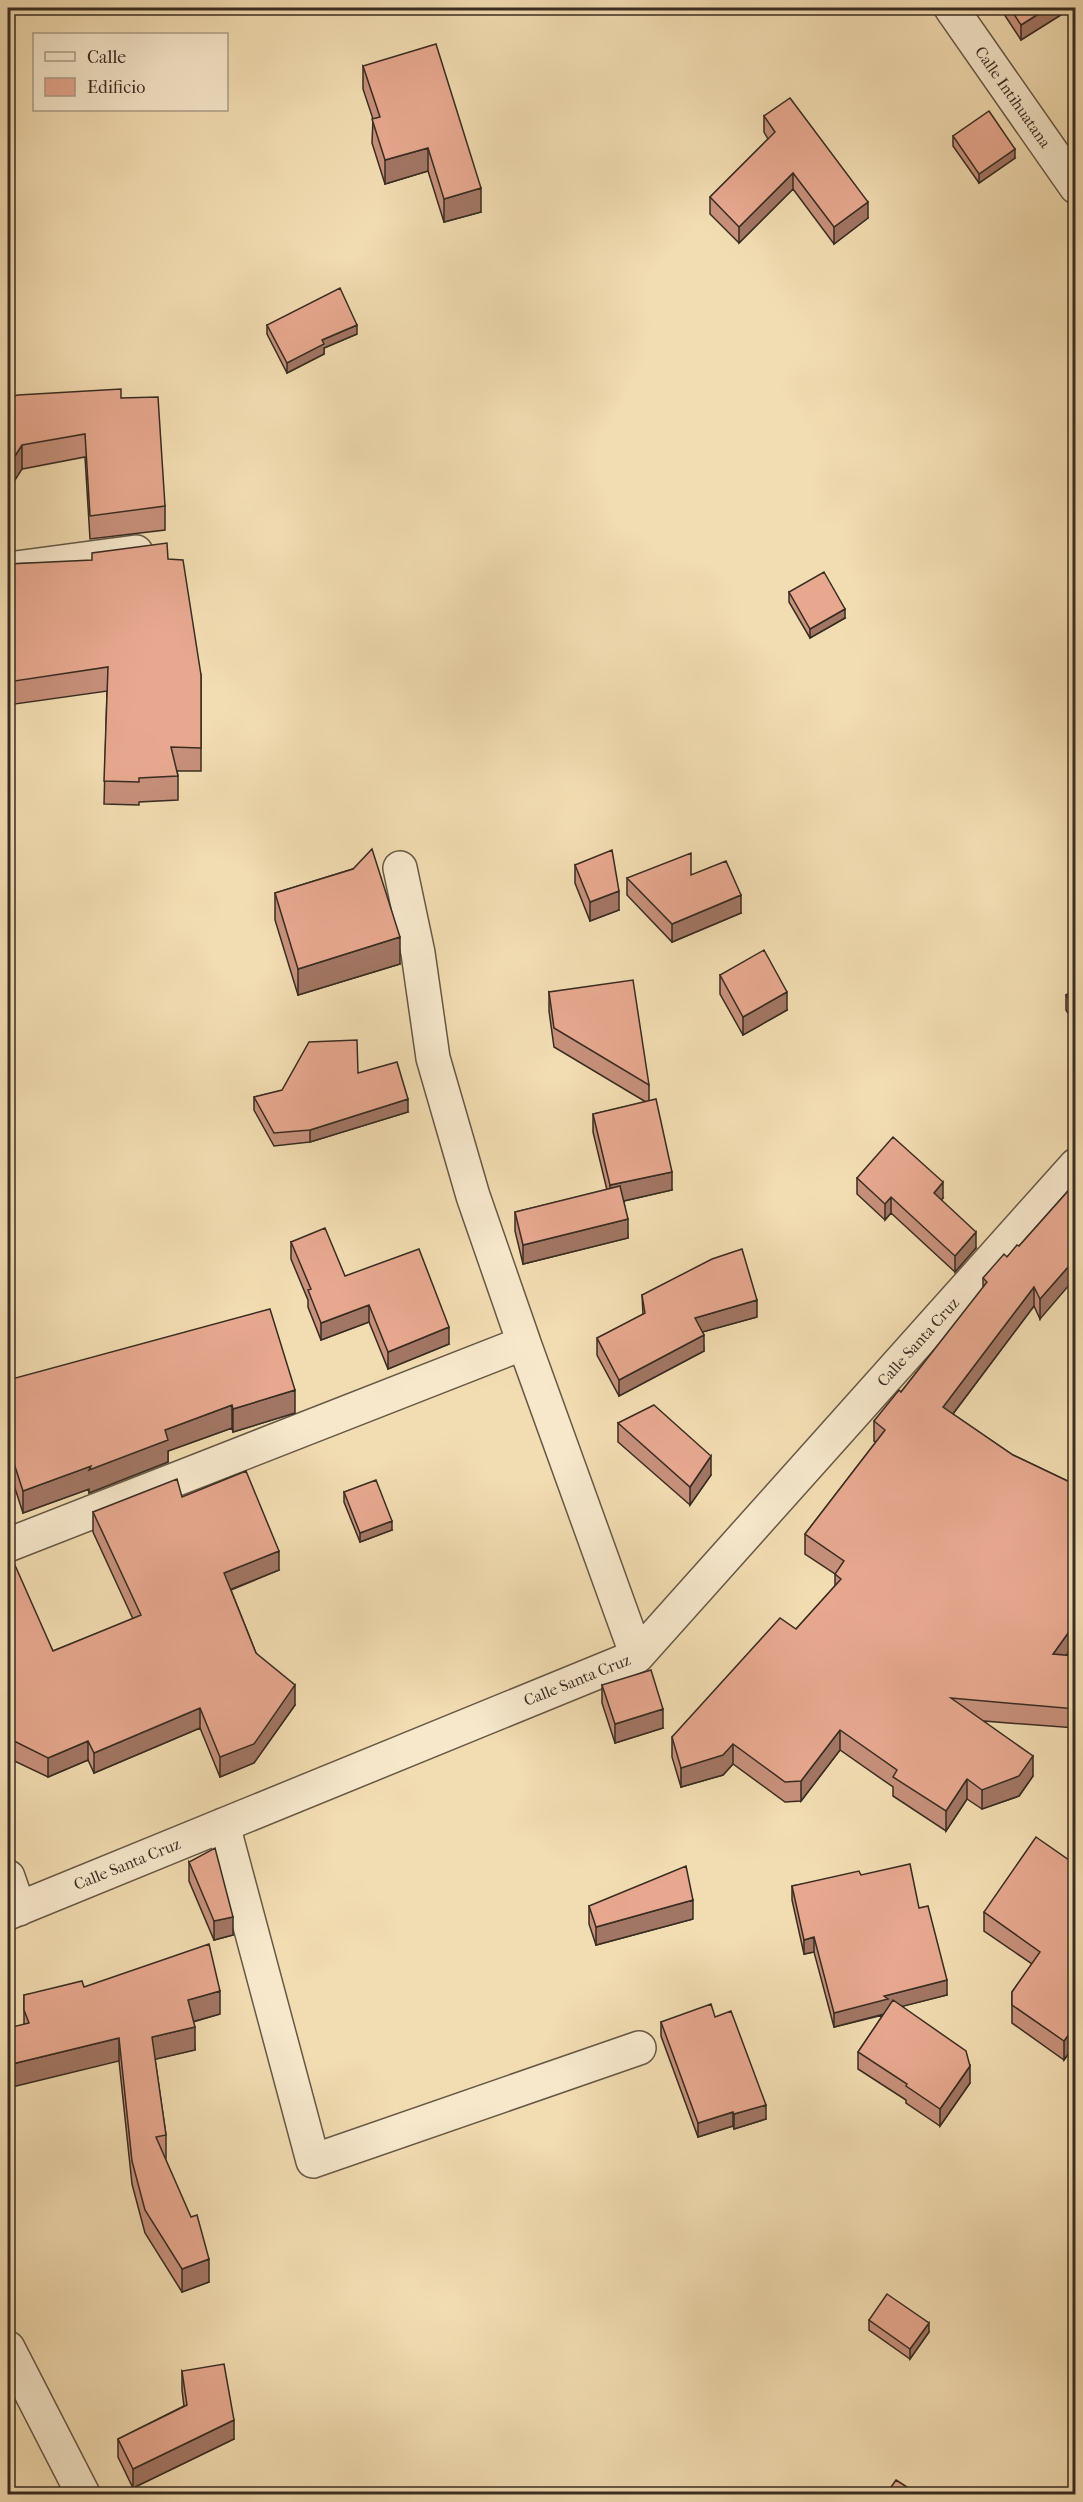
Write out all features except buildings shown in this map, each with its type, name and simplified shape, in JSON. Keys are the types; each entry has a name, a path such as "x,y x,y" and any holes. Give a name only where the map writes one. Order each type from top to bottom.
{"street":[{"name":"Calle Intihuatana","path":"951,8 1076,186"},
{"path":"8,569 165,548"},
{"path":"400,868 418,953 433,1058 473,1196 637,1656"},
{"name":"Calle Santa Cruz","path":"13,1911 637,1656 1076,1165"},
{"path":"8,1545 524,1342"},
{"path":"223,1825 313,2161 639,2048"},
{"path":"8,1877 13,1911"},
{"path":"8,2348 83,2494"}]}
